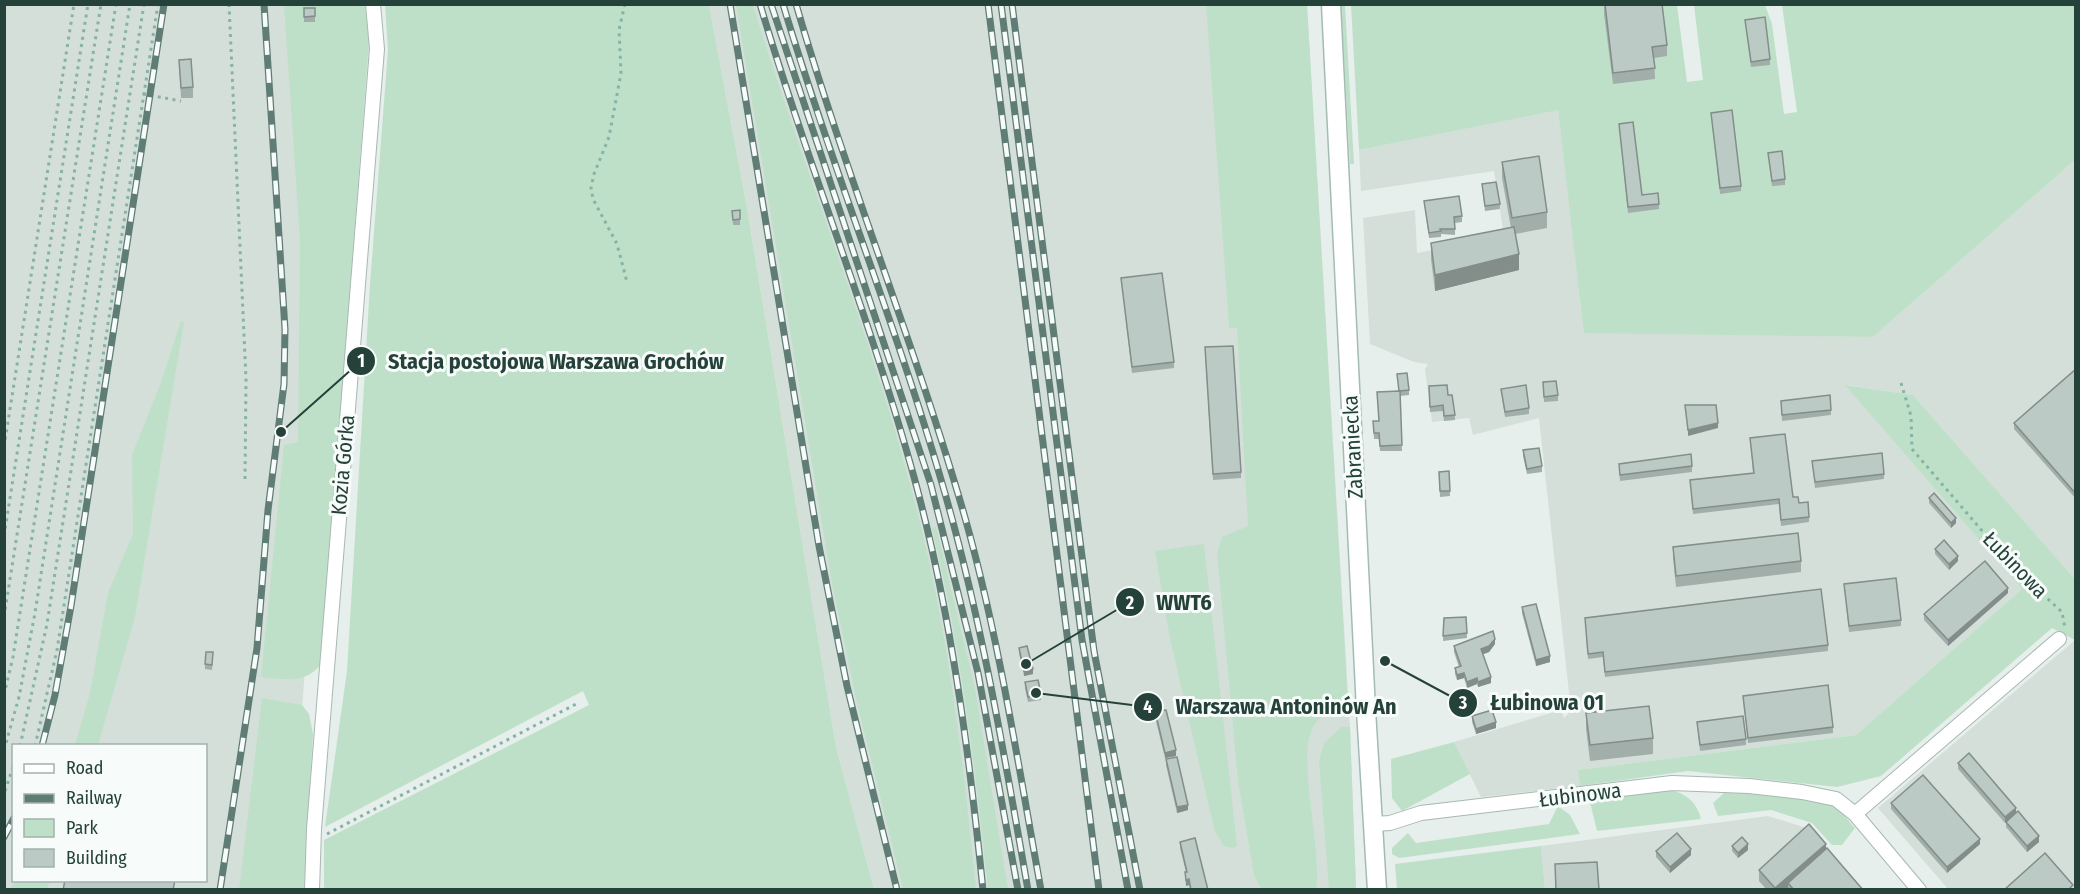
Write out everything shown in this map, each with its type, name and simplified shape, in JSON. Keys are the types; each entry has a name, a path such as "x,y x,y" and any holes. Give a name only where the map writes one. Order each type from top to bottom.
{"main road":[{"name":"Zabraniecka","path":"1331,4 1377,890"}],"street":[{"name":"Kozia Górka","path":"312,890 314,838 377,49 373,4"},
{"path":"1855,814 2060,639"},
{"name":"Łubinowa","path":"1374,824 1390,823 1421,813 1672,783 1749,786 1802,792 1836,799 1855,814 1919,890"}],"path":[{"path":"4,447 74,4"},
{"path":"4,536 88,4"},
{"path":"4,617 101,4"},
{"path":"4,695 13,657 116,4"},
{"path":"4,750 19,697 35,613 130,4"},
{"path":"20,744 46,624 144,4"},
{"path":"35,744 57,650 158,4"},
{"path":"229,4 246,380 245,481"},
{"path":"625,4 619,30 621,73 609,137 594,174 591,188 593,199 617,244 627,282"},
{"path":"143,94 181,100"},
{"name":"Łubinowa","path":"1901,384 1911,416 1912,449 2013,567 2062,612 2065,634 2060,639"},
{"path":"314,838 342,828 578,703"},
{"path":"5,791 12,770"}],"shaded area":[{"path":"4,5 342,5 314,544 289,889 5,889"},
{"path":"709,5 1307,5 1350,727 1356,889 874,889 836,747 747,208"},
{"path":"1558,109 1585,332 1873,337 2075,160 2075,579 1913,395 1846,385 2022,589 1856,735 1579,770 1580,786 1481,797 1454,742 1561,710 1564,718 1571,711 1539,418 1473,435 1469,418 1432,422 1425,369 1428,364 1414,362 1370,344 1363,218 1415,210 1417,253 1504,236 1494,171 1361,191 1359,150"},
{"path":"2075,640 2075,889 1948,889 1878,808"},
{"path":"1768,816 1810,829 1864,889 1545,889 1541,846"}],"green space":[{"path":"284,5 365,5 369,43 321,664 308,675 294,679 261,677 284,445 298,442 300,241"},
{"path":"385,5 709,5 747,208 836,747 874,889 324,889 324,840 589,705 583,691 325,827 347,671 370,284 388,50"},
{"path":"736,5 753,5 796,137 865,334 906,467 933,579 949,667 976,889 903,889 857,703 832,584"},
{"path":"1206,5 1307,5 1348,705 1320,719 1313,727 1309,741 1308,782 1316,852 1316,889 1261,889 1254,875 1238,781 1217,553 1222,537 1248,526 1237,328 1229,328"},
{"path":"1341,5 1345,5 1354,164 1350,164"},
{"path":"1351,5 1677,5 1687,82 1703,80 1694,5 1765,5 1772,24 1784,114 1797,112 1782,5 2075,5 2075,160 1873,337 1584,333 1558,110 1359,150"},
{"path":"181,321 184,322 135,617 98,744 75,744 90,693 108,593 133,534 132,455 160,385"},
{"path":"1845,385 1913,395 2075,579 2075,640 2052,628 1881,776 1837,787 1688,771 1580,786 1578,770 1856,735 2022,589"},
{"path":"936,527 975,688 1008,889 988,889 959,663 932,528"},
{"path":"1204,544 1237,846 1233,848 1224,846 1215,832 1170,639 1155,551"},
{"path":"262,698 302,705 309,714 313,734 304,889 239,890"},
{"path":"1341,727 1350,727 1356,889 1329,889 1319,761 1324,743"},
{"path":"1454,742 1470,774 1402,811 1392,798 1391,759"},
{"path":"1671,790 1690,800 1697,808 1701,819 1597,831 1589,798"},
{"path":"1724,793 1781,794 1811,798 1836,808 1855,828 1842,845 1832,845 1812,823 1771,810 1718,816 1713,803"},
{"path":"1558,806 1570,815 1580,834 1399,858 1392,854 1392,848 1408,833 1416,843 1549,824"},
{"path":"1541,846 1545,889 1397,889 1395,864"},
{"path":"14,882 50,882 47,889 10,889"}],"building":[{"path":"1605,4 1662,4 1667,45 1652,47 1655,68 1613,73"},
{"path":"304,8 315,8 315,16 304,17"},
{"path":"1765,17 1770,59 1751,62 1745,20"},
{"path":"191,59 193,87 181,88 179,60"},
{"path":"1732,110 1741,186 1720,188 1711,113"},
{"path":"1633,122 1642,195 1658,193 1659,204 1628,207 1619,124"},
{"path":"1782,151 1785,179 1772,181 1768,153"},
{"path":"1539,156 1547,212 1512,218 1502,162"},
{"path":"1496,182 1500,204 1485,206 1482,184"},
{"path":"1459,196 1462,216 1454,217 1455,229 1440,229 1441,231 1429,233 1424,201"},
{"path":"740,210 740,219 733,220 732,211"},
{"path":"1514,227 1519,254 1435,275 1431,243"},
{"path":"1162,273 1174,362 1132,367 1121,278"},
{"path":"1233,346 1241,472 1213,474 1205,347"},
{"path":"2076,369 2076,494 2014,423"},
{"path":"1407,373 1409,390 1399,391 1397,374"},
{"path":"1556,381 1558,395 1544,397 1543,382"},
{"path":"1447,385 1448,395 1452,395 1455,415 1444,416 1443,405 1430,407 1429,386"},
{"path":"1526,385 1529,408 1505,412 1501,389"},
{"path":"1400,391 1402,445 1380,446 1379,433 1374,433 1373,421 1379,421 1377,392"},
{"path":"1830,395 1831,410 1782,415 1781,401"},
{"path":"1685,405 1716,405 1718,423 1688,430"},
{"path":"1785,434 1793,497 1798,497 1799,503 1808,502 1809,517 1781,520 1779,499 1693,509 1690,480 1754,473 1750,438"},
{"path":"1539,448 1542,466 1527,469 1523,450"},
{"path":"1882,453 1884,474 1815,482 1812,461"},
{"path":"1691,454 1692,466 1620,475 1619,464"},
{"path":"1449,471 1450,491 1440,491 1439,472"},
{"path":"1934,493 1956,518 1951,523 1929,498"},
{"path":"1798,533 1801,561 1676,576 1673,547"},
{"path":"1944,540 1958,556 1949,564 1935,549"},
{"path":"1985,561 2008,588 1948,640 1924,614"},
{"path":"1896,578 1901,620 1849,626 1844,584"},
{"path":"1821,589 1828,645 1605,672 1603,652 1588,654 1585,618"},
{"path":"1536,604 1550,656 1536,660 1522,607"},
{"path":"1466,617 1467,633 1443,636 1444,618"},
{"path":"1493,631 1495,639 1489,646 1481,649 1491,677 1478,682 1477,678 1467,682 1464,673 1457,675 1455,668 1461,666 1454,646"},
{"path":"1027,646 1033,669 1024,671 1019,648"},
{"path":"206,652 213,652 212,665 205,664"},
{"path":"1038,680 1041,694 1028,697 1025,682"},
{"path":"1828,685 1833,727 1748,738 1743,696"},
{"path":"1649,706 1653,738 1590,745 1586,713"},
{"path":"1166,710 1176,750 1165,753 1155,711"},
{"path":"1492,710 1496,722 1476,729 1472,716"},
{"path":"1743,716 1746,739 1700,745 1697,722"},
{"path":"1969,753 2016,808 2005,817 1958,763"},
{"path":"1177,757 1188,805 1177,807 1166,759"},
{"path":"1923,775 1980,839 1947,867 1891,803"},
{"path":"2018,811 2039,836 2027,846 2006,822"},
{"path":"1809,824 1826,844 1775,888 1759,870"},
{"path":"1677,833 1691,849 1670,867 1656,851"},
{"path":"1742,837 1748,844 1738,853 1732,846"},
{"path":"1195,838 1208,890 1191,890 1189,879 1186,880 1185,872 1187,872 1180,842"},
{"path":"1827,848 1863,890 1794,890 1788,883"},
{"path":"2045,853 2073,885 2068,890 2004,890"},
{"path":"1597,862 1599,890 1556,890 1555,864"},
{"path":"65,882 175,882 173,890 63,890"}],"railway":[{"path":"43,744 55,695 71,606 164,4"},
{"path":"220,890 257,648 268,510 284,384 285,329 264,4"},
{"path":"730,4 819,546 847,686 897,890"},
{"path":"760,4 897,417 927,528 957,682 972,786 983,890"},
{"path":"771,4 931,485 978,673 1018,890"},
{"path":"783,4 821,124 924,423 956,533 991,685 1028,890"},
{"path":"796,4 836,132 924,386 964,514 998,654 1041,890"},
{"path":"988,4 1099,890"},
{"path":"1001,4 1082,640 1128,890"},
{"path":"1012,4 1094,651 1140,890"},
{"path":"4,837 12,822"}],"place":[{"name":"Stacja postojowa Warszawa Grochów","path":"281,432"},
{"name":"Łubinowa 01","path":"1385,661"},
{"name":"WWT6","path":"1026,664"},
{"name":"Warszawa Antoninów An","path":"1036,693"}]}
